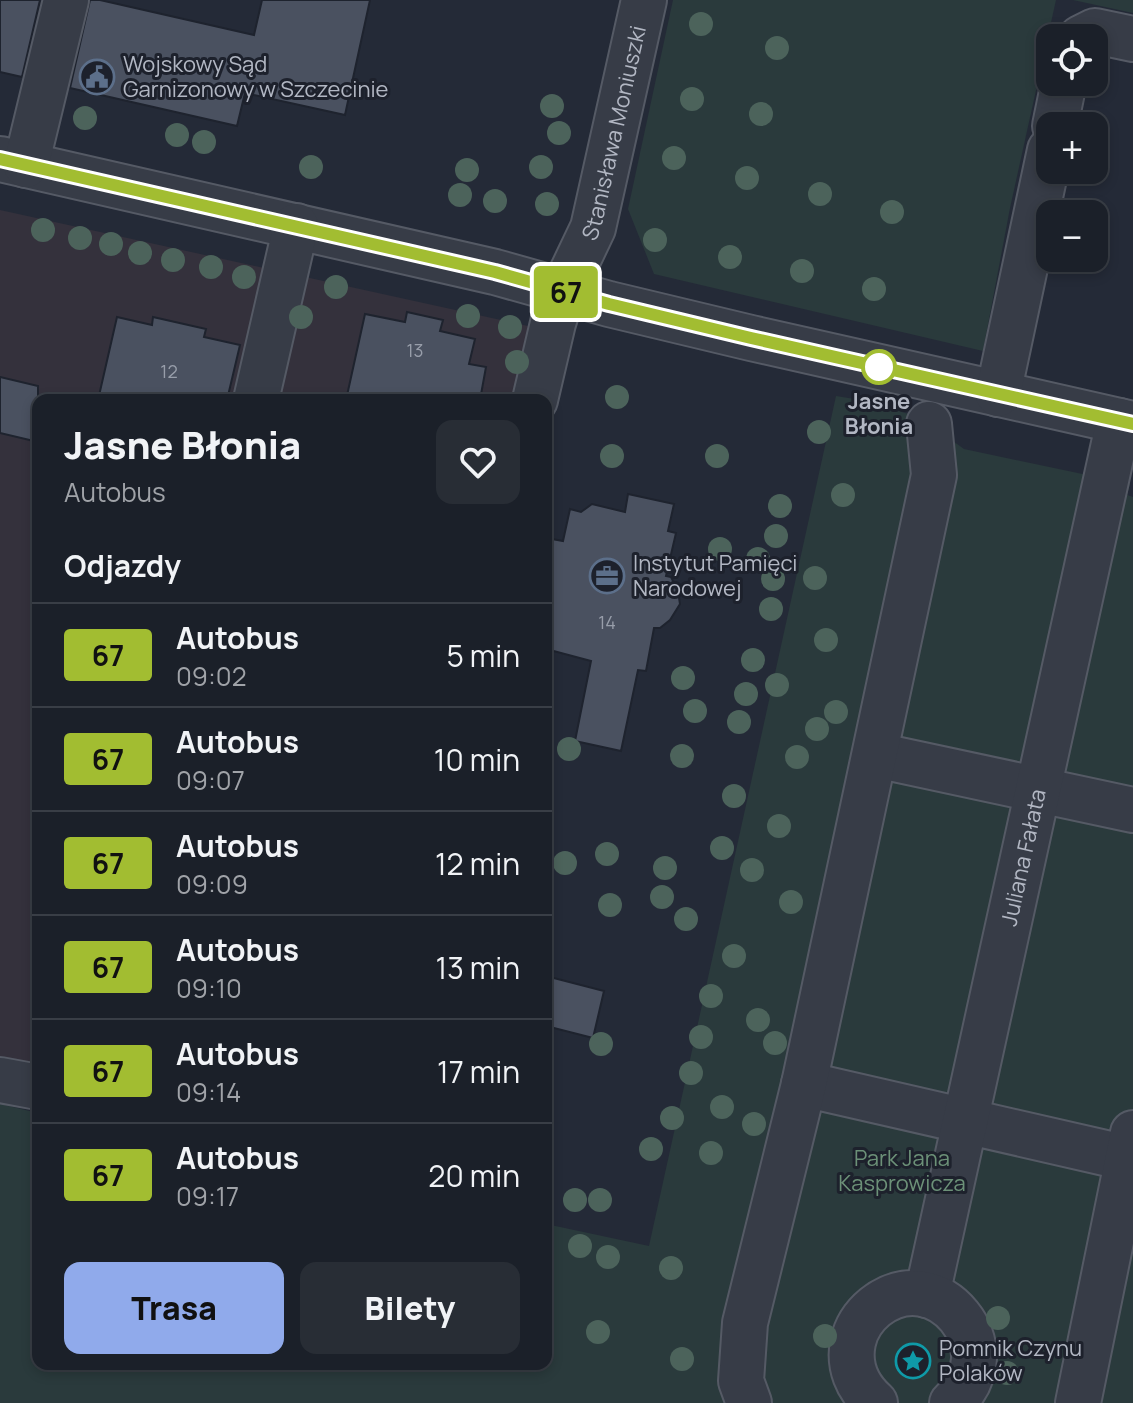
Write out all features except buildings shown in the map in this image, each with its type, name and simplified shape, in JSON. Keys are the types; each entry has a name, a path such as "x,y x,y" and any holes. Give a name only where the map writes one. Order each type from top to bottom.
{"street":[{"path":"66,0 13,162 495,272 751,338 1126,422"},
{"name":"Stanisława Moniuszki","path":"537,394 563,291 593,228 644,0"},
{"path":"1108,34 1133,39"},
{"path":"998,394 1043,184"},
{"path":"257,394 296,226"},
{"name":"Juliana Fałata","path":"927,1295 1038,790 1126,422"},
{"path":"749,1403 741,1381 745,1323 804,1084 934,475 929,424"},
{"path":"876,755 1133,810"},
{"path":"0,1080 32,1086"},
{"path":"804,1084 965,1121 1130,1146 1078,1403"},
{"path":"875,1403 863,1391 853,1371 851,1355 859,1325 868,1313 887,1299 901,1295 927,1295 946,1303 958,1313 973,1339 974,1362 970,1378 952,1403"}],"shaded area":[{"path":"0,210 528,326 513,394 32,394 32,1108 0,1100"}],"green space":[{"path":"673,0 1056,0 1051,24 1036,24 1036,90 983,351 654,274 628,209"},
{"path":"1073,0 1133,0 1133,13"},
{"name":"Park Jana Kasprowicza","path":"836,396 867,401 921,418 964,449 1130,484 1127,495 1133,497 1133,1403 0,1403 0,1104 32,1112 32,1370 552,1370 552,1225 649,1246"}],"bus line":[{"name":"67","path":"0,159 495,272 609,304 751,338 1133,424"}],"place":[{"name":"Wojskowy Sąd Garnizonowy w Szczecinie","path":"97,77"},
{"name":"Jasne Błonia","path":"879,367"},
{"name":"Instytut Pamięci Narodowej","path":"607,576"},
{"name":"Pomnik Czynu Polaków","path":"913,1361"}]}
